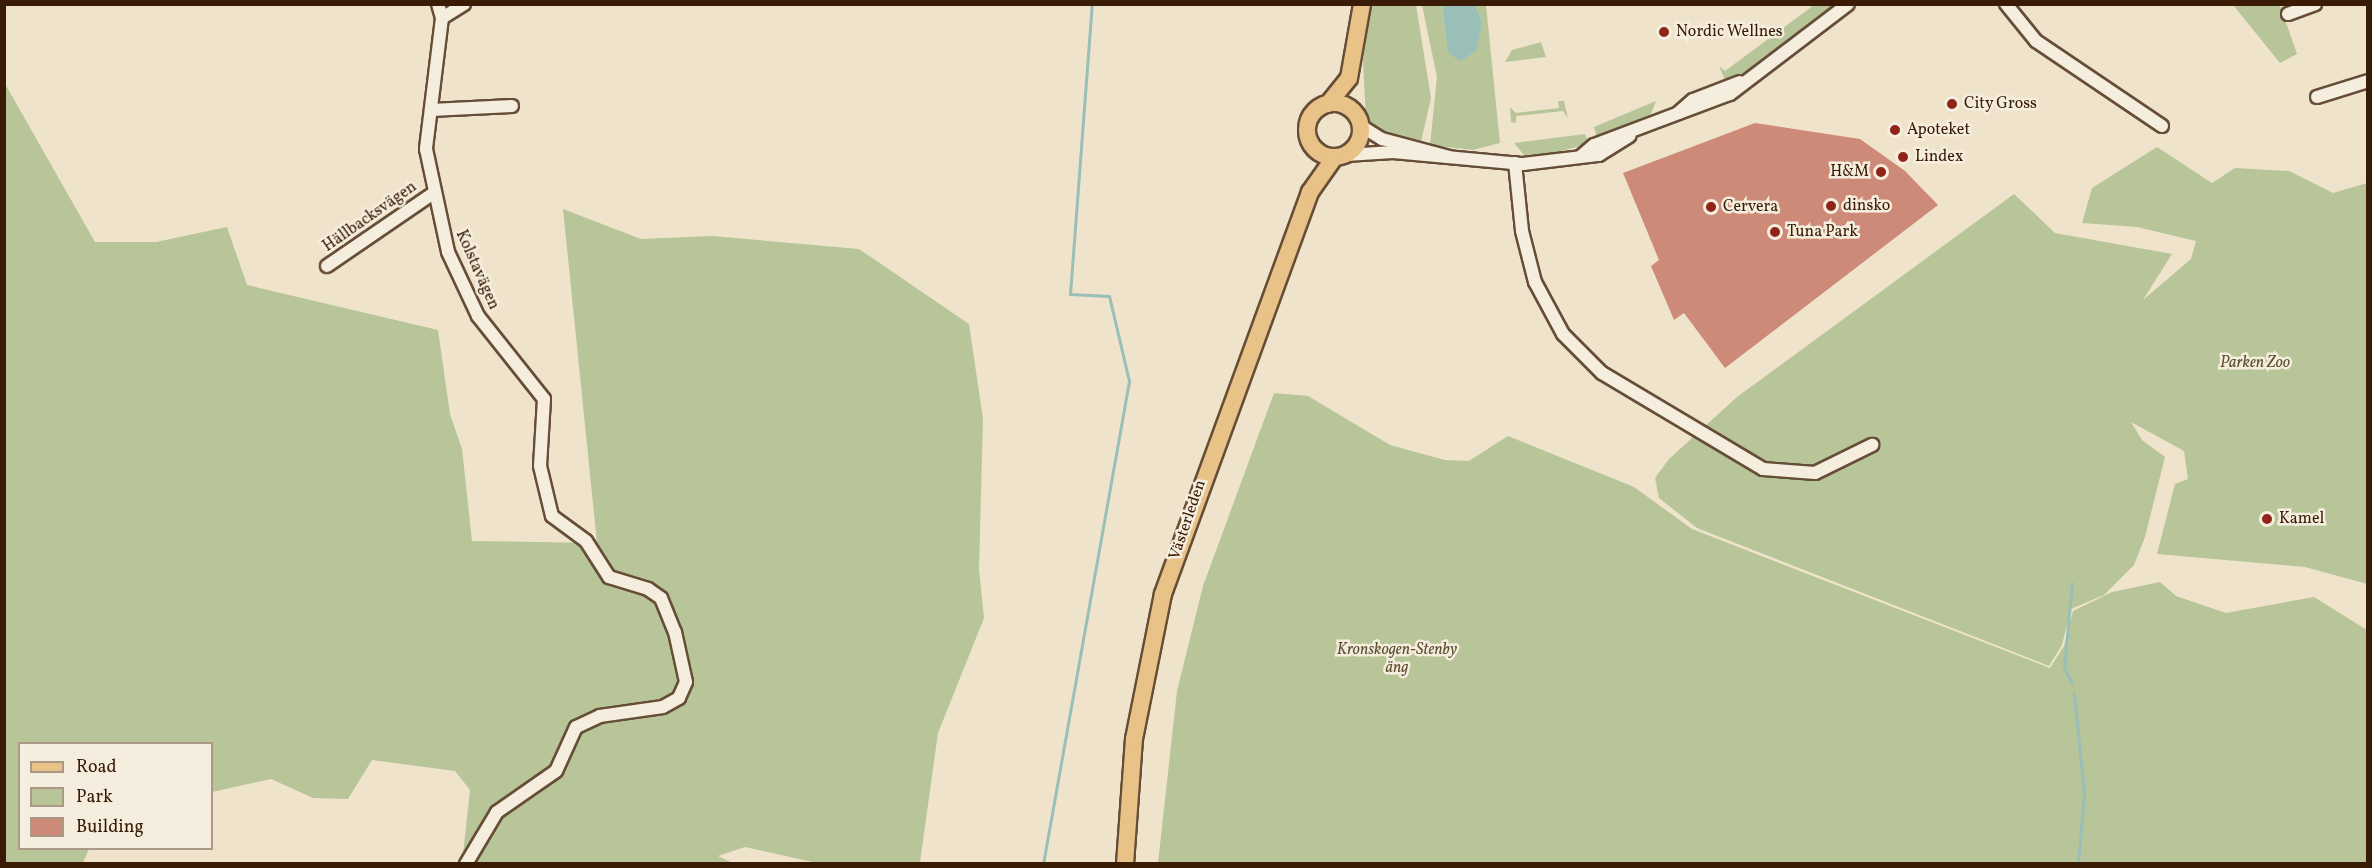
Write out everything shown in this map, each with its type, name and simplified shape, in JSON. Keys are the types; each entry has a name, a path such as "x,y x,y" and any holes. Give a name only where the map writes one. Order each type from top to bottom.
{"main road":[{"path":"1355,57 1343,91 1309,119 1310,144 1340,156 1358,142 1355,57 1362,4"},
{"path":"1328,104 1342,104 1359,121"},
{"name":"Västerleden","path":"1310,144 1310,192"},
{"name":"Västerleden","path":"1125,864 1134,739 1163,594 1310,192 1340,156"}],"street":[{"path":"438,4 442,18 464,4"},
{"path":"2006,4 2036,41 2162,126"},
{"path":"2288,14 2315,4"},
{"path":"1340,156 1449,157 1515,164 1599,155 1636,132 1678,113 1693,100 1747,81 1845,6"},
{"name":"Kolstavägen","path":"442,18 426,149 432,194 448,252 478,316 544,399 540,466 551,514 586,541 609,577 648,589 665,605 684,691 663,707 600,716 576,728 556,771 497,812 466,864"},
{"path":"2317,98 2367,81"},
{"path":"431,110 512,106"},
{"path":"1359,121 1382,139 1449,157"},
{"path":"1515,164 1521,231 1535,282 1563,334 1602,374 1763,469 1815,473 1872,445"},
{"name":"Hällbacksvägen","path":"327,266 432,194"}],"green space":[{"path":"1370,5 1416,5 1431,98 1421,142 1381,134 1366,120 1363,61"},
{"path":"1422,5 1442,5 1448,53 1482,21 1475,5 1486,5 1500,143 1473,150 1430,145 1437,77"},
{"path":"1814,5 1836,5 1751,71 1726,82 1719,66 1725,71"},
{"path":"2233,5 2280,5 2297,54 2280,63"},
{"path":"1541,42 1546,57 1505,62 1512,50"},
{"path":"4,82 95,242 156,242 227,227 247,285 438,330 450,414 462,449 472,541 597,543 563,209 641,239 712,236 859,249 969,324 983,419 979,569 984,618 938,733 920,862 817,863 745,847 718,856 733,863 462,863 470,790 455,771 372,760 348,799 313,798 271,779 213,792 213,742 18,742 18,850 89,850 83,863 5,863"},
{"path":"1558,101 1564,101 1568,118 1563,111 1516,116 1516,123 1511,122 1510,107 1516,113 1559,108"},
{"path":"1656,101 1651,114 1598,140 1594,127"},
{"path":"1585,134 1589,144 1553,153 1524,155 1514,143"},
{"name":"Parken Zoo","path":"2157,147 2212,183 2235,168 2289,171 2333,193 2367,183 2367,584 2305,567 2157,554 2175,484 2188,479 2184,451 2131,422 2142,440 2165,457 2145,537 2134,565 2104,595 2071,609 2062,645 2049,666 1697,528 1659,498 1655,478 1669,459 1737,397 2014,194 2055,233 2172,254 2143,300 2191,259 2196,241 2137,227 2082,223 2092,188"},
{"name":"Kronskogen-Stenby äng","path":"1274,393 1308,396 1390,445 1445,460 1469,461 1508,436 1634,487 1692,529 2050,668 2064,646 2073,611 2112,592 2160,582 2176,596 2226,613 2314,597 2367,630 2367,863 1158,863 1177,691 1203,586"}],"water":[{"path":"1442,5 1475,5 1482,21 1477,50 1461,61 1448,53"}],"building":[{"name":"Tuna Park","path":"1755,123 1860,139 1905,171 1938,205 1725,368 1684,313 1674,320 1651,266 1659,260 1623,173"}],"waterway":[{"path":"1043,864 1129,381 1109,296 1070,294 1092,4"},
{"path":"2072,583 2064,668 2072,683"},
{"path":"2074,694 2084,794 2078,864"}],"place":[{"name":"Nordic Wellnes","path":"1664,32"},
{"name":"City Gross","path":"1952,104"},
{"name":"Apoteket","path":"1895,130"},
{"name":"Lindex","path":"1903,157"},
{"name":"H&M","path":"1881,172"},
{"name":"dinsko","path":"1831,206"},
{"name":"Cervera","path":"1711,207"},
{"name":"Tuna Park","path":"1775,232"},
{"name":"Kamel","path":"2267,519"}]}
